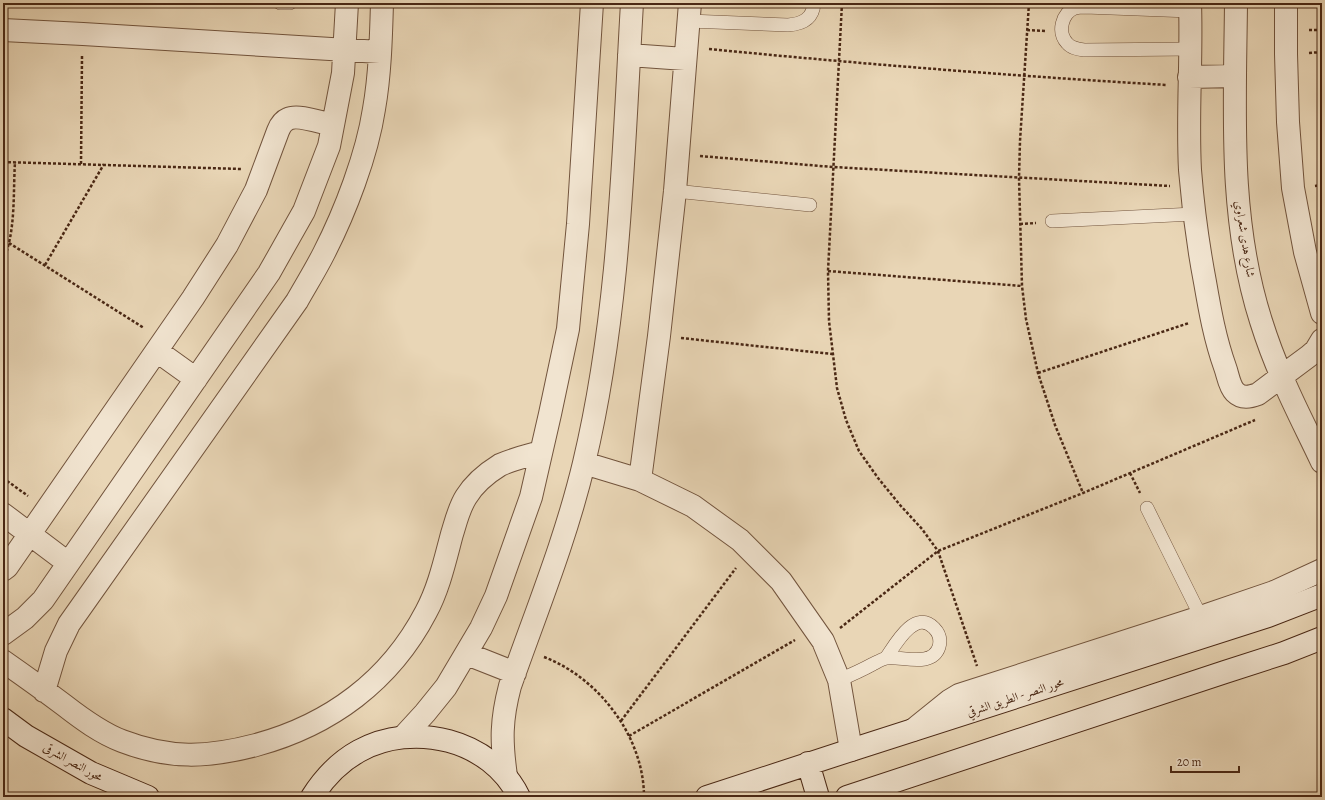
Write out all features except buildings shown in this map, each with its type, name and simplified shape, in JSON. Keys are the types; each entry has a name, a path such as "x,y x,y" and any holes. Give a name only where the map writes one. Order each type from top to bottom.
{"street":[{"path":"3,634 25,618 43,600 269,273 304,211 329,146 343,73 347,3"},
{"path":"44,691 56,651 69,624 297,301 324,253 347,203 364,150 374,110 380,52 382,3"},
{"path":"403,737 446,687 467,654 481,628 496,596 531,497 568,329 578,224 592,3"},
{"path":"506,776 502,729 505,707 515,673 563,537 584,463 609,326 618,254 632,3"},
{"name":"شارع هدى شعراوي","path":"1236,3 1235,138 1237,199 1246,260 1261,320 1281,377 1322,462"},
{"path":"1286,3 1288,122 1293,188 1305,252 1322,313"},
{"path":"1190,7 1190,168 1194,214 1211,316 1219,351 1231,387 1236,393 1243,397 1251,397 1258,394 1316,350 1322,340"},
{"path":"640,480 660,336 675,191 690,12"},
{"path":"3,30 380,52"},
{"path":"629,55 686,53"},
{"path":"1189,82 1235,76"},
{"path":"3,570 160,346 227,245 256,190 282,124 288,119 296,117 332,125"},
{"path":"160,346 196,379"},
{"path":"3,661 100,731 140,748 162,753 207,755 230,752 277,739 302,730 325,718 348,703 387,668 402,650 418,625 436,591 459,510 466,497 476,485 487,474 500,465 541,452"},
{"path":"584,463 640,480 693,506 740,540 781,581 819,635 840,680 851,750"},
{"path":"3,514 68,563"},
{"path":"913,730 949,701 959,695 1274,592 1322,570"},
{"name":"محور النصر - الطريق الشرقي","path":"708,797 808,763 1268,616 1322,595"},
{"path":"847,797 1284,653 1322,638"},
{"path":"467,654 515,673"},
{"name":"محور النصر الشرقى","path":"3,719 26,736 91,774 148,797"},
{"path":"312,797 323,780 340,764 359,751 380,742 403,737 426,736 448,740 470,748 489,761 506,776 519,797"},
{"path":"808,763 818,797"}],"lane":[{"path":"280,3 290,3"},
{"path":"690,12 788,25 799,24 808,18 814,9 814,3"},
{"path":"1190,7 1074,8 1066,14 1062,23 1061,33 1066,42 1074,48 1084,50 1190,49"},
{"path":"675,191 810,204"},
{"path":"1052,221 1194,214"},
{"path":"1148,508 1201,617"},
{"path":"840,680 886,658"}],"path":[{"path":"842,3 828,271 829,321 837,388 846,420 859,451 878,478 922,529 938,551 984,687"},
{"path":"1029,3 1019,178 1022,286 1026,319 1038,373 1055,425 1083,493"},
{"path":"81,164 82,34"},
{"path":"686,53 840,62 1024,76 1189,82"},
{"path":"678,154 833,167 1192,187"},
{"path":"3,162 264,170"},
{"path":"3,261 9,243 11,228 15,162"},
{"path":"45,265 104,164"},
{"path":"9,243 45,265 160,346"},
{"path":"828,271 1022,286"},
{"path":"1038,373 1211,316"},
{"path":"660,336 832,354"},
{"path":"629,736 819,635 938,551 1083,493 1258,418"},
{"path":"3,478 46,510"},
{"path":"620,721 749,550"},
{"path":"523,650 546,658 573,673 588,684 606,701 629,736 639,762 644,797"}]}
